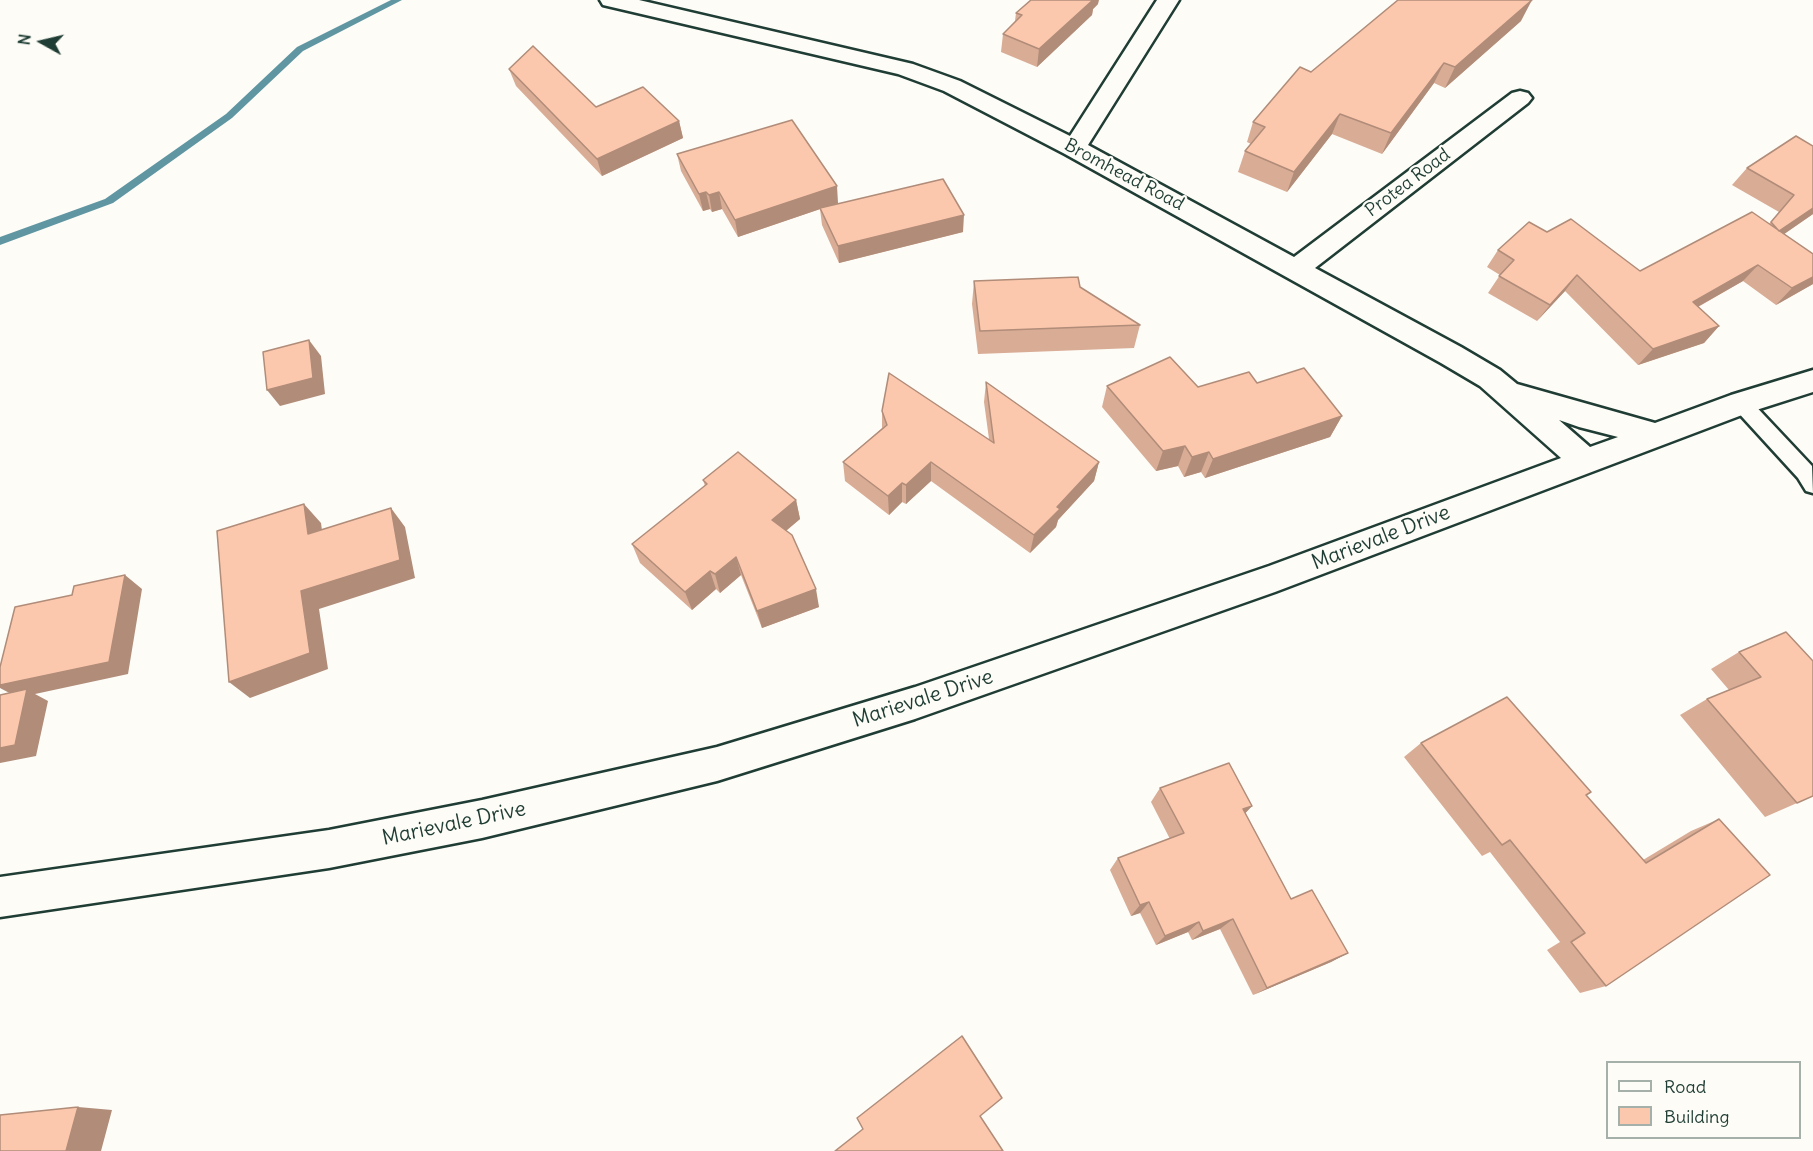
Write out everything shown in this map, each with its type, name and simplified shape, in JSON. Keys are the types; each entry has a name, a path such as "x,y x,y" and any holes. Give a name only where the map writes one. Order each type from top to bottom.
{"street":[{"name":"Bromhead Road","path":"611,0 905,69 952,86 1074,148 1490,378 1586,461"},
{"path":"1074,148 1168,0"},
{"name":"Protea Road","path":"1296,269 1520,98"},
{"name":"Marievale Drive","path":"0,897 329,849 482,819 717,764 915,703 1275,578 1741,403 1813,381"},
{"path":"1505,390 1579,415 1656,435"}],"lane":[{"path":"1741,403 1805,472 1813,485"}],"building":[{"path":"1031,0 1093,0 1039,49 1003,34 1022,15 1016,13"},
{"path":"1398,0 1532,0 1455,67 1444,63 1391,133 1340,114 1294,172 1245,151 1265,127 1253,122 1300,67 1311,72"},
{"path":"533,46 596,107 643,87 679,121 597,159 509,69"},
{"path":"792,120 837,186 735,220 719,192 709,195 706,192 699,194 677,154"},
{"path":"1796,136 1813,146 1813,208 1779,231 1771,222 1794,195 1747,168"},
{"path":"943,179 964,215 838,246 820,208"},
{"path":"1752,212 1813,254 1813,277 1792,288 1758,265 1693,302 1719,326 1653,349 1577,275 1550,305 1499,276 1514,260 1498,250 1529,222 1547,232 1571,219 1640,271"},
{"path":"1078,277 1080,287 1140,325 980,331 974,281"},
{"path":"309,340 313,378 267,390 263,352"},
{"path":"1170,357 1198,387 1249,372 1257,383 1304,368 1342,416 1213,459 1209,452 1192,457 1185,446 1163,451 1107,386"},
{"path":"889,373 994,443 986,382 1099,462 1057,507 1060,509 1034,535 931,462 906,485 902,483 888,496 843,462 887,425 882,411"},
{"path":"738,452 796,500 772,520 792,535 816,589 757,611 736,557 715,574 710,571 685,592 632,544 707,484 703,480"},
{"path":"304,504 308,534 391,508 400,560 301,591 310,653 229,682 217,531"},
{"path":"125,575 109,662 0,685 0,667 15,607 72,595 74,586"},
{"path":"1786,632 1813,661 1813,796 1797,803 1707,699 1761,677 1739,652"},
{"path":"27,689 15,745 0,748 0,695"},
{"path":"1507,697 1591,792 1586,795 1646,863 1719,819 1770,875 1606,986 1571,942 1585,933 1510,840 1502,845 1421,743"},
{"path":"1229,763 1252,806 1243,809 1291,899 1312,890 1348,953 1267,988 1233,919 1203,931 1199,922 1165,936 1149,902 1140,905 1118,858 1184,833 1160,788"},
{"path":"962,1036 1002,1098 980,1116 1003,1151 835,1151 863,1129 857,1118"},
{"path":"78,1107 66,1151 0,1151 0,1115"}],"waterway":[{"path":"0,241 109,201 229,116 300,49 398,0"}]}
